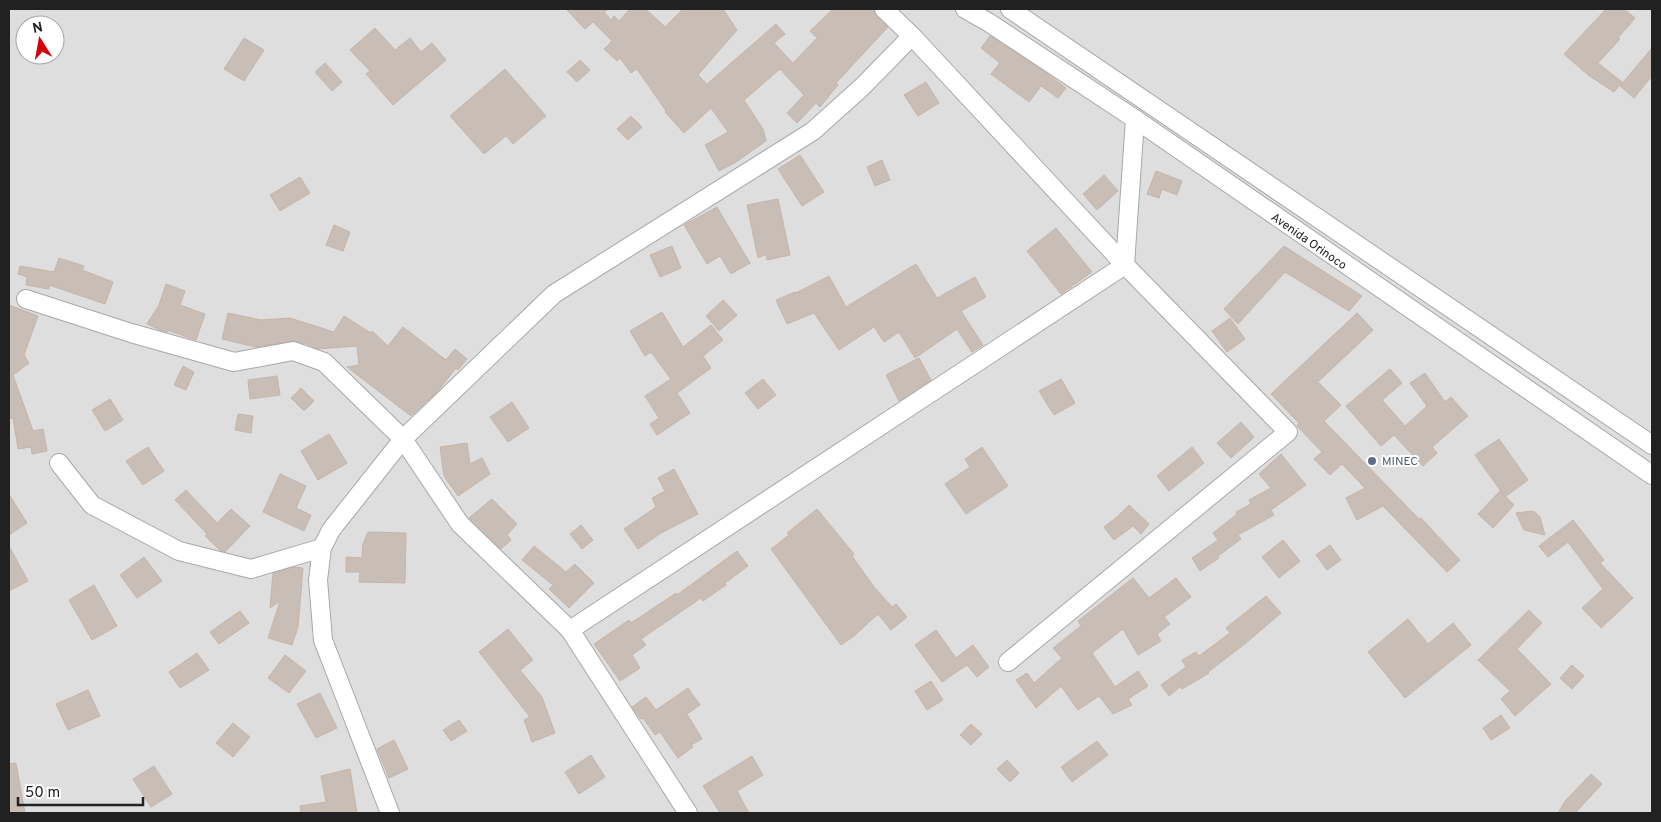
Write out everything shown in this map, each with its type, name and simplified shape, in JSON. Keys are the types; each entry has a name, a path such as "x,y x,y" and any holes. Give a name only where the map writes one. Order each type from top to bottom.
{"street":[{"path":"884,9 912,36 1125,265 1288,432 1008,662"},
{"name":"Avenida Orinoco","path":"965,9 989,16 1135,120 1652,476"},
{"name":"Avenida Orinoco","path":"1010,9 1652,445"},
{"path":"390,813 323,640 318,580 322,548 332,530 403,439 554,294 812,131 862,87 912,36"},
{"path":"1125,265 1135,120"},
{"path":"570,630 1125,265"},
{"path":"26,299 131,333 234,362 293,351 324,362 403,439 460,524 570,630 688,813"},
{"path":"59,463 92,505 179,551 251,569 322,548"}],"shaded area":[{"path":"9,9 1652,9 1652,813 9,813"}],"building":[{"path":"566,9 609,9 604,12 611,20 614,16 619,21 630,9 646,9 665,27 683,9 723,9 737,30 698,75 707,84 776,24 785,34 774,43 793,63 817,38 810,31 833,9 874,9 876,16 888,27 836,83 838,85 820,107 816,103 797,123 787,113 804,95 780,69 744,100 763,129 766,141 736,162 719,171 705,145 728,132 711,108 684,133 665,112 637,69 631,73 620,58 617,61 604,49 612,41 593,22 585,29"},
{"path":"1606,9 1624,9 1635,18 1618,38 1620,39 1598,63 1622,82 1614,92 1588,75 1564,54"},
{"path":"375,28 395,50 410,38 421,52 432,43 446,60 393,105 366,74 370,71 350,50"},
{"path":"990,36 1066,88 1058,98 1041,86 1029,102 991,74 1000,63 981,48"},
{"path":"244,38 264,50 244,81 224,69"},
{"path":"1652,48 1652,76 1634,98 1620,86"},
{"path":"580,60 590,70 577,82 567,72"},
{"path":"325,63 342,82 332,91 315,72"},
{"path":"505,69 546,116 513,144 506,136 484,154 450,116"},
{"path":"926,82 939,103 918,116 904,95"},
{"path":"631,116 642,127 628,140 617,129"},
{"path":"800,155 824,192 802,206 778,169"},
{"path":"882,160 890,180 875,186 867,167"},
{"path":"1156,171 1182,181 1177,195 1162,189 1159,198 1147,194"},
{"path":"1104,175 1118,191 1097,210 1083,194"},
{"path":"300,177 310,193 280,211 270,195"},
{"path":"778,199 790,255 767,260 766,254 758,258 747,205"},
{"path":"717,207 750,263 731,274 720,256 707,264 684,225"},
{"path":"334,225 350,232 343,251 326,245"},
{"path":"1056,228 1092,272 1061,294 1027,251"},
{"path":"672,246 681,268 660,277 650,255"},
{"path":"1284,246 1362,296 1349,311 1285,272 1238,324 1224,309"},
{"path":"59,258 84,266 82,270 113,282 105,304 49,285 49,289 26,285 27,277 18,274 20,266 54,272"},
{"path":"916,264 937,298 975,277 986,297 961,311 983,345 972,352 957,329 915,358 899,332 884,342 874,327 839,350 814,313 787,324 776,300 796,293 829,276 846,307"},
{"path":"166,284 185,291 180,305 205,314 196,340 167,330 167,332 160,330 147,324 159,305"},
{"path":"723,300 737,315 719,331 706,316"},
{"path":"9,305 38,316 24,355 29,363 13,375 33,431 43,429 47,451 32,454 31,447 18,449 13,418 9,419"},
{"path":"662,312 683,347 711,325 723,340 703,356 711,368 677,393 690,413 657,435 650,424 659,418 645,396 671,379 651,352 645,356 630,331"},
{"path":"228,313 261,320 290,318 334,332 344,316 371,333 372,331 388,346 403,327 446,360 455,349 467,359 458,370 456,368 437,392 411,416 347,367 359,365 357,346 318,349 307,344 292,341 256,347 222,339"},
{"path":"1357,313 1373,330 1318,382 1341,405 1324,421 1460,560 1447,572 1383,506 1357,520 1346,498 1365,488 1342,464 1330,475 1314,459 1322,452 1297,426 1299,423 1271,394"},
{"path":"1230,318 1245,339 1227,352 1212,331"},
{"path":"919,358 931,380 899,401 886,375"},
{"path":"183,366 194,372 186,390 174,385"},
{"path":"1390,369 1402,383 1382,400 1405,426 1427,406 1410,383 1425,373 1445,402 1451,397 1468,416 1432,447 1437,453 1423,466 1394,435 1381,446 1346,406"},
{"path":"277,376 280,395 250,399 248,380"},
{"path":"763,379 776,395 758,409 745,393"},
{"path":"1061,379 1075,403 1054,415 1039,391"},
{"path":"301,388 314,401 304,411 291,398"},
{"path":"110,399 123,420 105,431 92,410"},
{"path":"512,402 529,428 508,442 490,417"},
{"path":"238,414 253,416 251,433 235,430"},
{"path":"1241,422 1254,437 1231,458 1217,443"},
{"path":"329,434 347,463 318,480 301,451"},
{"path":"1499,439 1528,480 1505,497 1475,455"},
{"path":"467,443 470,464 482,458 490,474 458,496 444,476 440,447"},
{"path":"148,447 164,471 143,485 126,461"},
{"path":"982,447 1008,486 966,514 945,484 970,467 965,459"},
{"path":"1192,447 1204,463 1169,491 1157,476"},
{"path":"1281,454 1306,485 1271,510 1274,515 1238,535 1241,539 1200,571 1192,558 1218,540 1213,533 1237,514 1236,512 1251,504 1249,500 1271,488 1259,474"},
{"path":"674,469 698,514 661,533 638,549 624,529 656,507 652,498 665,491 658,478"},
{"path":"280,474 306,486 296,508 311,515 304,531 263,512"},
{"path":"186,490 217,523 231,509 250,526 225,552 221,551 205,536 207,534 175,500"},
{"path":"1500,491 1514,505 1493,528 1478,514"},
{"path":"9,494 27,523 9,535"},
{"path":"492,499 517,524 507,535 511,540 501,549 469,518"},
{"path":"1129,505 1149,524 1141,534 1133,526 1114,540 1104,527"},
{"path":"817,509 854,554 852,556 874,587 892,607 896,604 907,617 891,630 878,614 841,645 771,549 789,535 787,533"},
{"path":"1532,511 1540,517 1545,535 1524,530 1516,513"},
{"path":"1573,520 1604,560 1600,563 1633,598 1601,628 1582,608 1603,589 1568,542 1548,557 1539,546"},
{"path":"581,525 593,540 582,549 570,534"},
{"path":"368,532 406,533 405,583 359,582 360,572 346,572 346,557 362,558 363,544"},
{"path":"1283,540 1300,561 1279,578 1262,557"},
{"path":"1330,545 1341,560 1327,570 1316,555"},
{"path":"9,546 28,581 9,591"},
{"path":"534,546 566,572 575,564 594,583 569,608 549,589 553,585 522,560"},
{"path":"737,551 748,566 703,601 701,598 641,639 646,645 632,655 640,668 620,681 594,644 629,620 631,623 676,593 677,595"},
{"path":"144,557 162,581 137,598 120,575"},
{"path":"294,567 303,568 298,627 292,645 268,638 280,601 270,608 273,573"},
{"path":"1133,578 1149,598 1176,578 1191,597 1164,617 1170,624 1157,634 1161,641 1138,655 1123,629 1092,653 1115,687 1138,671 1148,686 1128,699 1132,705 1113,714 1099,696 1078,710 1061,686 1036,708 1016,680 1027,673 1034,683 1062,658 1053,648 1081,626 1078,621"},
{"path":"94,585 117,626 92,640 69,600"},
{"path":"1266,596 1281,613 1209,673 1182,689 1180,687 1169,696 1161,685 1186,667 1182,660 1196,652 1199,656 1230,633 1226,628"},
{"path":"1529,610 1542,623 1517,649 1551,684 1515,716 1501,699 1510,691 1478,660"},
{"path":"240,611 249,623 219,644 210,632"},
{"path":"1408,619 1428,644 1453,623 1471,645 1405,698 1368,652"},
{"path":"508,629 533,660 520,670 542,697 555,733 532,742 524,720 530,717 479,652"},
{"path":"936,630 956,658 973,645 989,667 977,677 967,665 942,682 915,645"},
{"path":"197,653 209,670 180,688 169,672"},
{"path":"285,655 306,671 289,693 268,678"},
{"path":"1572,665 1584,676 1572,689 1560,678"},
{"path":"931,681 943,700 927,710 915,691"},
{"path":"688,688 700,705 687,714 702,739 691,745 693,747 678,758 660,732 655,735 643,718 641,719 632,707 646,697 656,710"},
{"path":"88,690 100,716 68,730 56,704"},
{"path":"320,693 337,728 316,738 297,704"},
{"path":"1501,715 1510,728 1491,740 1483,728"},
{"path":"459,720 467,731 451,741 443,730"},
{"path":"233,723 250,737 233,757 216,743"},
{"path":"971,724 982,734 971,745 960,735"},
{"path":"394,740 408,769 389,778 377,749"},
{"path":"1097,741 1108,755 1072,782 1061,767"},
{"path":"591,755 605,777 579,794 565,772"},
{"path":"752,756 763,775 737,791 749,813 720,813 703,786"},
{"path":"1007,760 1019,773 1010,782 997,769"},
{"path":"16,763 25,813 9,813 9,764"},
{"path":"154,766 172,794 151,807 133,779"},
{"path":"350,769 357,813 301,813 300,806 326,802 321,776"},
{"path":"1591,774 1602,784 1575,813 1558,813 1566,800"}],"place":[{"name":"MINEC","path":"1372,461"}]}
